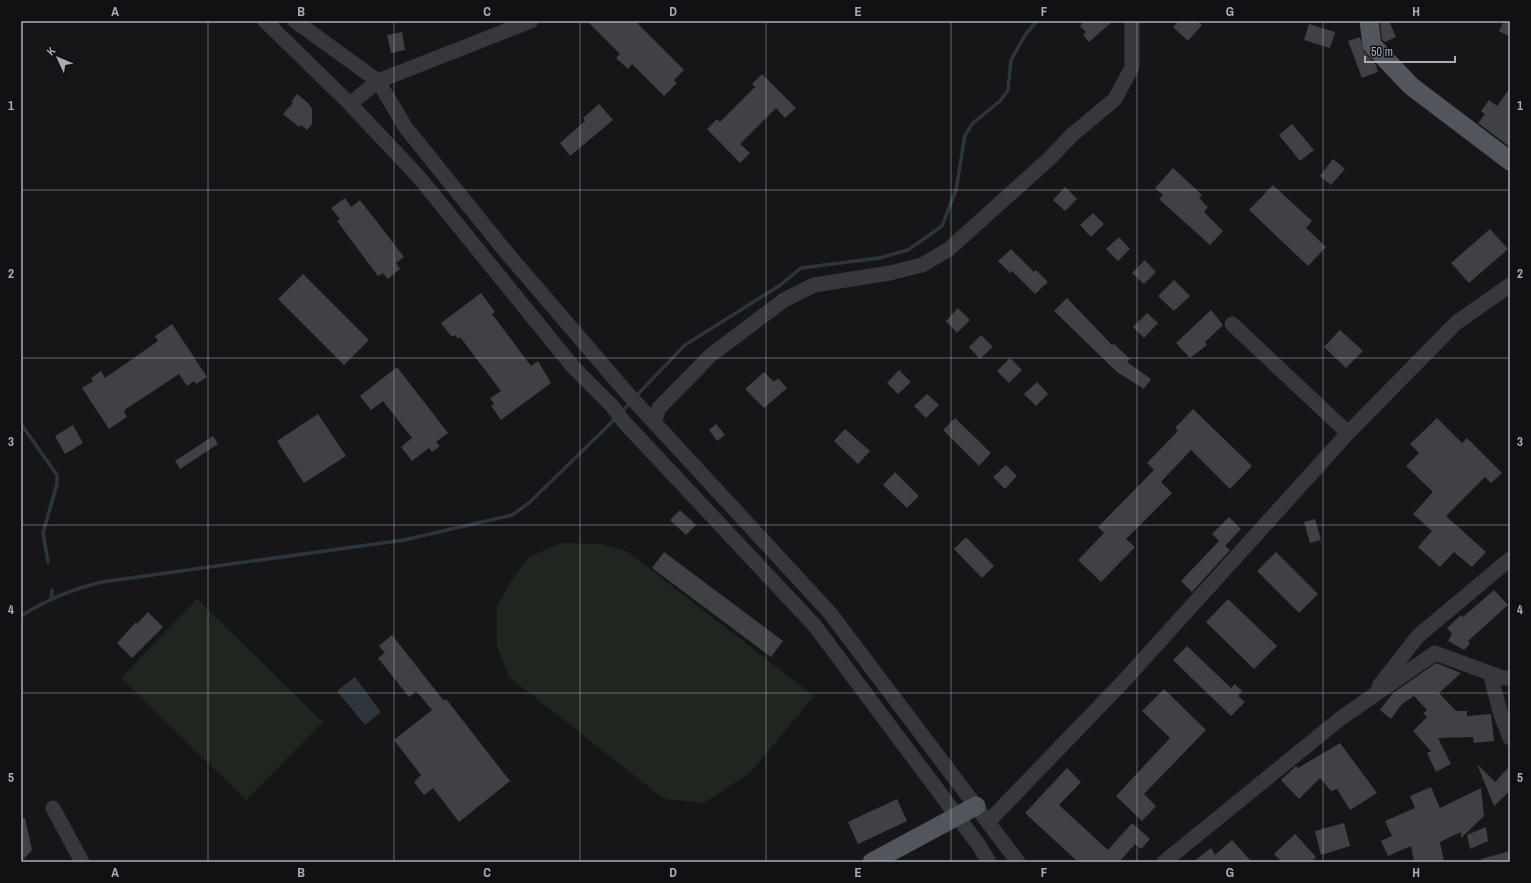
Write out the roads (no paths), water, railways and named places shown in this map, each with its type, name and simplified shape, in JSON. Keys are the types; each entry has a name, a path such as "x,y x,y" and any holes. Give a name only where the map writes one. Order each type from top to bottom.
{"main road":[{"path":"1369,21 1372,45 1411,86 1510,161"},
{"path":"872,862 976,806"}],"street":[{"path":"265,21 350,104 418,176 574,368 612,406 624,422 815,626 957,815 989,862"},
{"path":"295,21 378,81 406,128 506,252 627,393 830,613 1018,862"},
{"path":"350,104 378,81 531,21"},
{"path":"654,422 660,408 711,355 784,300 814,284 890,273 922,265 949,249 1049,159 1072,135 1116,99 1132,67 1132,21"},
{"path":"988,822 1122,683 1348,433 1456,323 1510,285"},
{"path":"1232,324 1348,433"},
{"path":"1371,697 1418,636 1510,559"},
{"path":"1164,862 1341,718 1435,654 1503,678 1510,678"},
{"path":"1490,673 1501,715 1510,738"},
{"path":"53,808 82,862"}],"waterway":[{"path":"635,397 685,345 779,286 801,268 879,258 908,250 942,226 956,190 965,135 973,123 1000,101 1008,90 1011,60 1025,35 1037,21"},
{"path":"622,412 631,401"},
{"path":"21,616 60,596 80,588 102,582 404,540 512,515 529,503 616,418"},
{"path":"21,424 57,475 57,484 43,533 48,562"},
{"path":"51,599 52,590"}]}
